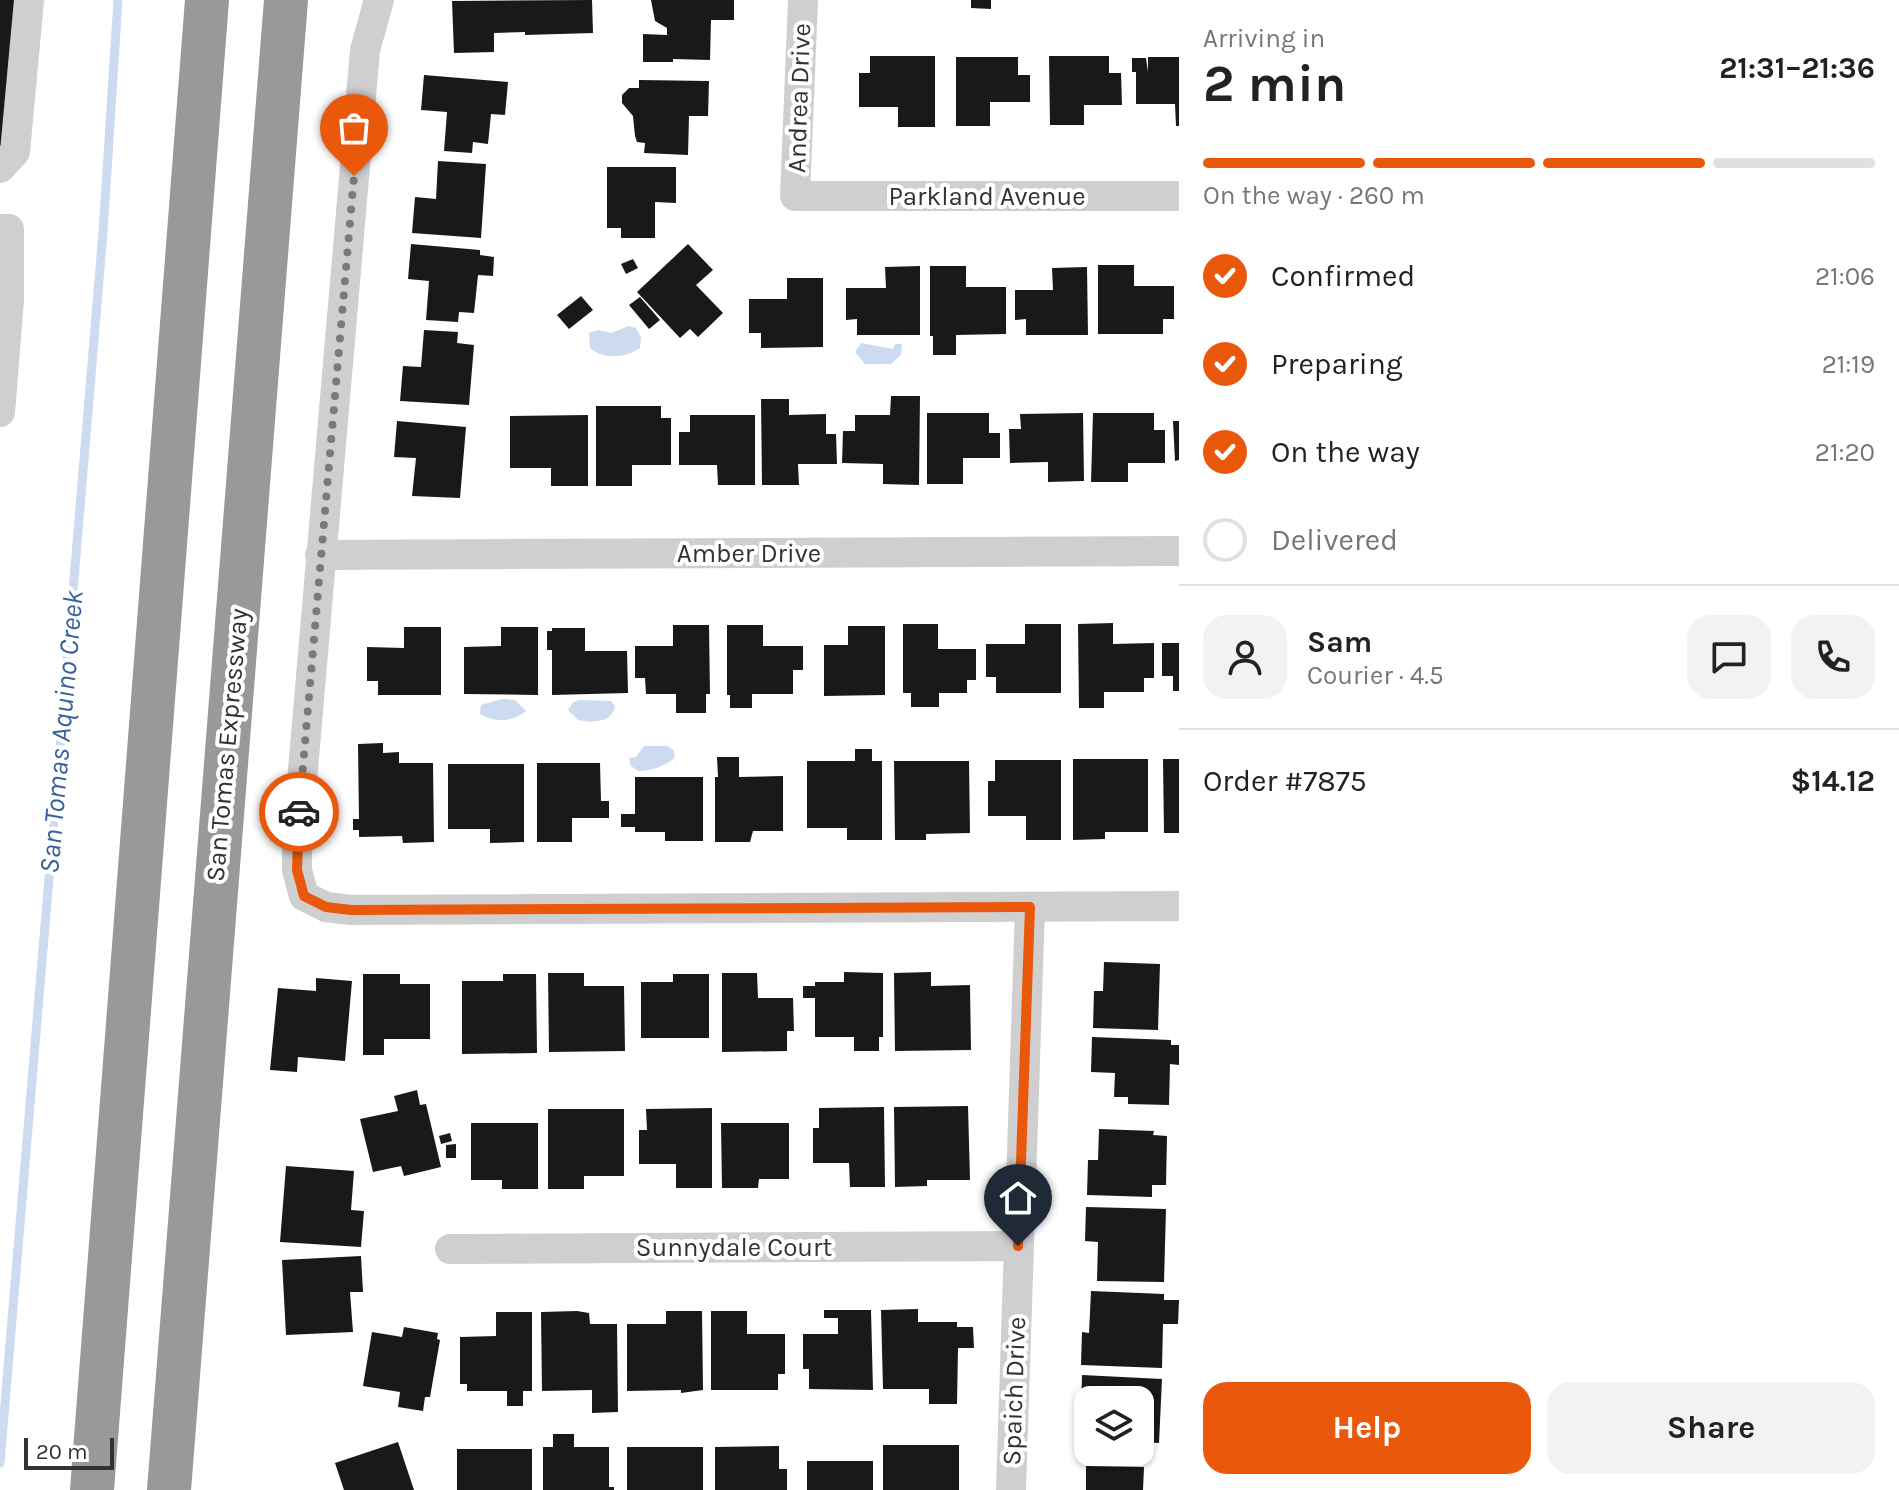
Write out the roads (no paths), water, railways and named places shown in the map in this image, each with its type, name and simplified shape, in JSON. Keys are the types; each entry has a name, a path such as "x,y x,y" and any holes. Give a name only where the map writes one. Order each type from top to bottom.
{"highway":[{"path":"92,1490 207,0"},
{"name":"San Tomas Expressway","path":"169,1490 286,0"}],"street":[{"path":"0,168 15,152 29,0"},
{"path":"379,0 365,50 320,555 297,839 297,870 304,896 326,907 351,910 1179,906"},
{"name":"Andrea Drive","path":"795,196 803,0"},
{"name":"Parkland Avenue","path":"795,196 1179,196"},
{"path":"0,229 9,229 9,300 0,412"},
{"name":"Amber Drive","path":"320,555 1179,551"},
{"name":"Spaich Drive","path":"1011,1490 1030,907"},
{"name":"Sunnydale Court","path":"450,1249 1018,1246"}],"water":[{"path":"629,326 636,328 641,337 640,348 621,356 608,356 590,348 589,333 598,330 611,333"},
{"path":"861,343 893,349 895,344 902,344 901,355 891,364 865,364 855,352"},
{"path":"502,699 515,700 526,711 504,720 480,714 481,705"},
{"path":"611,701 615,706 606,719 578,720 568,710 573,702"},
{"path":"644,746 668,746 675,757 658,767 638,771 631,766 629,758 636,757"}],"waterway":[{"name":"San Tomas Aquino Creek","path":"0,1463 103,232 118,0"}]}
